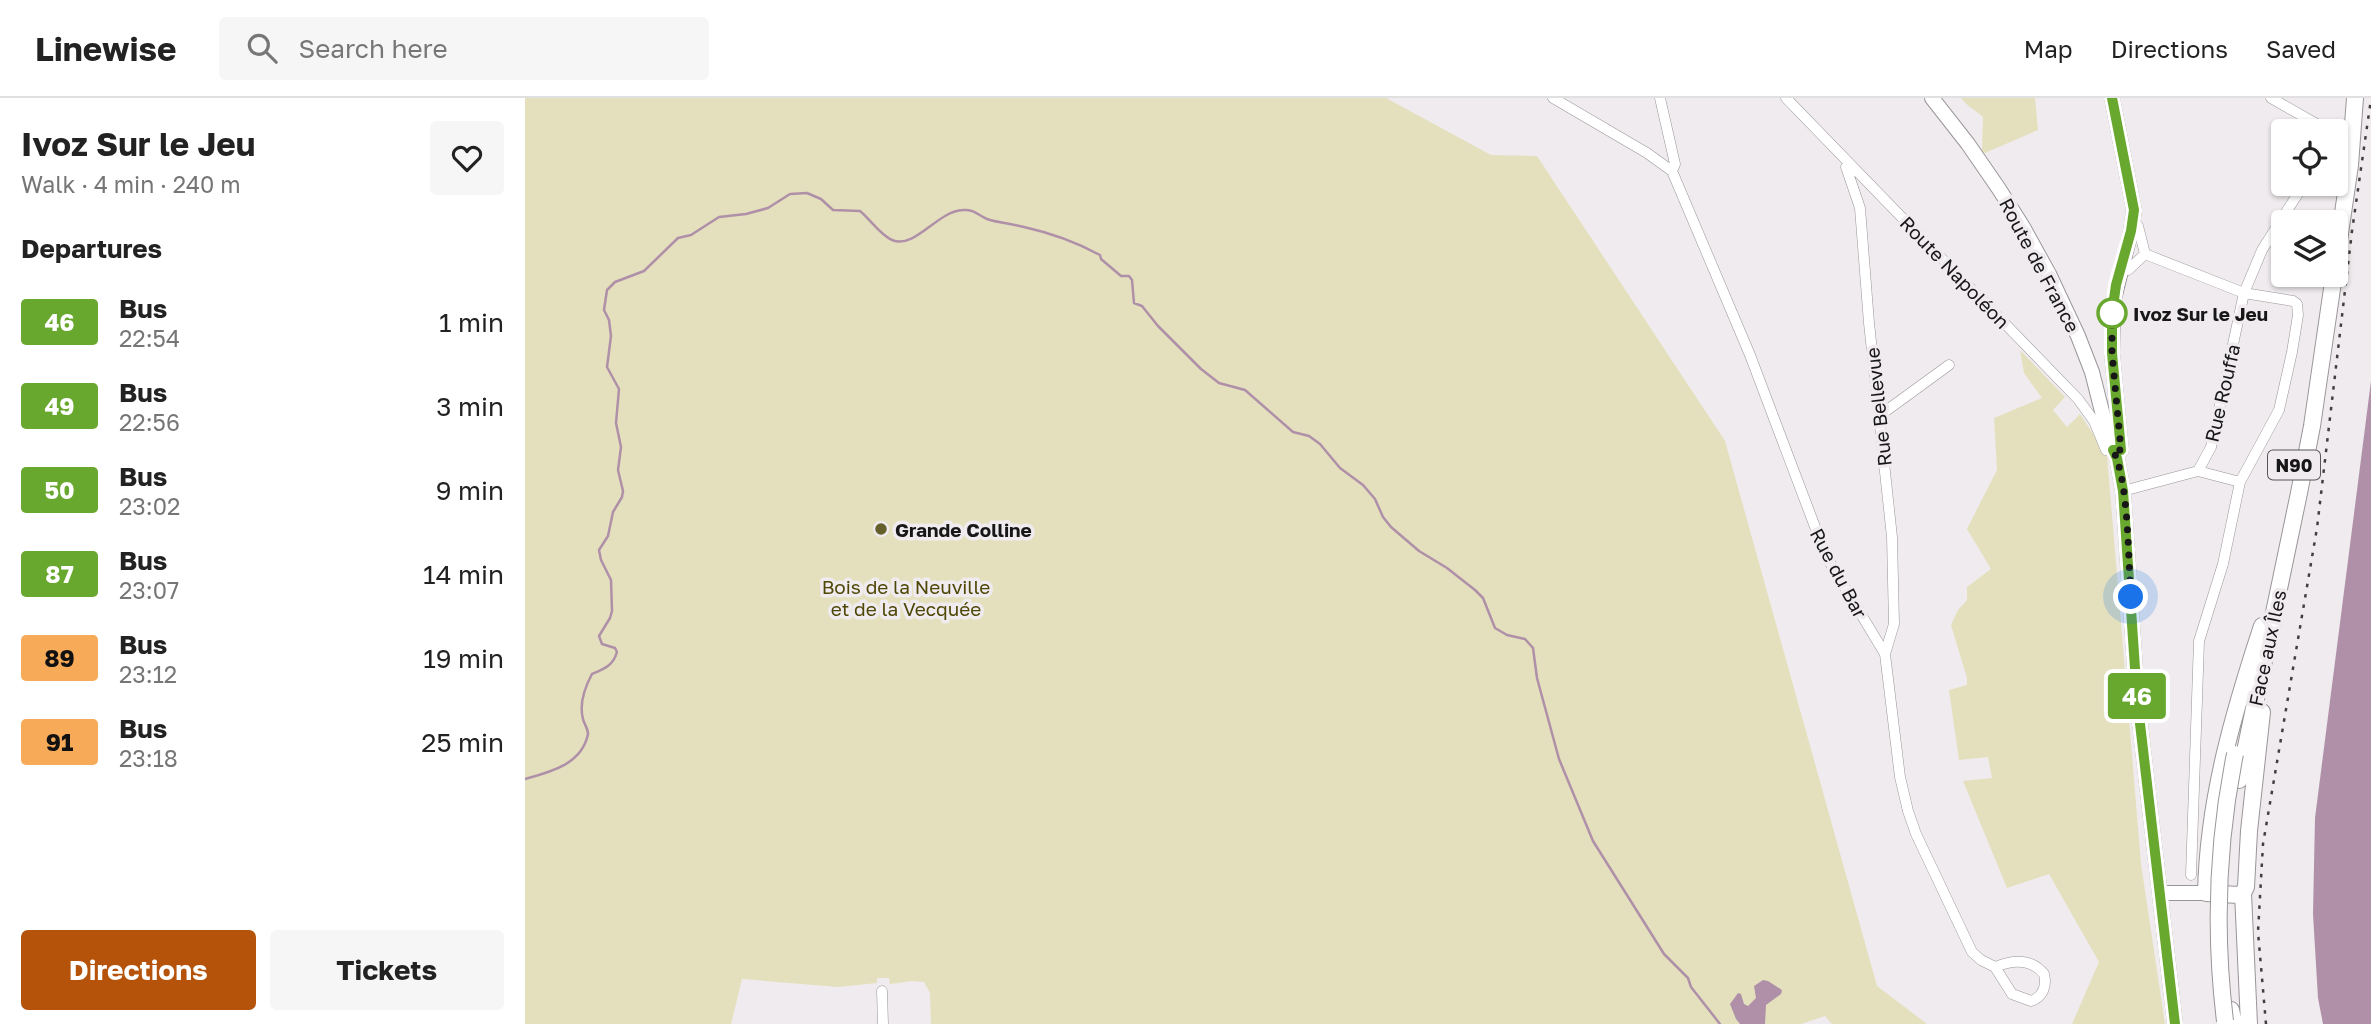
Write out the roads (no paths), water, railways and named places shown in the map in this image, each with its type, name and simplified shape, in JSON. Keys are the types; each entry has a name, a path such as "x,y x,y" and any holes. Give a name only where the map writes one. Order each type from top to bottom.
{"highway":[{"path":"2333,210 2344,128 2345,98"},
{"path":"2343,210 2355,98"},
{"name":"Face aux Îles","path":"2229,1020 2226,887 2230,838 2301,426 2321,287"},
{"name":"Face aux Îles","path":"2229,1020 2218,945 2218,890 2224,816 2235,754 2312,426 2332,287"},
{"path":"2243,893 2206,893 2209,843 2219,772 2234,713 2266,630"},
{"path":"2249,1024 2243,893 2246,887 2266,630"}],"main road":[{"name":"Route de France","path":"1932,98 1985,168 2037,250 2087,356 2117,458 2123,491 2137,698 2175,1024"},
{"path":"2112,98 2132,196 2133,222 2113,303 2112,341 2121,450 2113,450"},
{"path":"2160,893 2206,893"}],"street":[{"path":"1553,98 1647,153 1672,171"},
{"name":"Rue du Bar","path":"1661,98 1675,164 1672,171 1750,355 1826,556 1885,654 1900,777 1913,824 1966,942 1980,960 1995,967 2013,994 2031,1001 2044,990 2044,974 2035,966 2016,961 1995,967"},
{"name":"Route Napoléon","path":"1786,98 2078,399 2094,421 2106,450 2113,450"},
{"path":"2271,98 2308,119"},
{"name":"Rue Bellevue","path":"1849,163 1846,167 1860,208 1889,512 1894,624 1885,654"},
{"name":"Rue Rouffa","path":"2198,471 2211,447 2244,293 2262,250 2296,196"},
{"path":"2133,222 2138,226 2145,254"},
{"path":"2145,254 2244,293 2293,301 2297,304 2298,315 2279,410 2240,482 2223,564 2199,641 2191,875"},
{"path":"2120,271 2128,270 2145,254"},
{"path":"1879,416 1949,366"},
{"path":"2123,491 2198,471 2240,482"},
{"path":"882,991 883,1024"}],"waterway":[{"path":"525,779 555,770 579,753 588,734 582,707 587,684 592,674 610,664 617,652 615,648 602,644 599,636 612,611 611,580 599,550 608,536 613,512 623,491 618,470 621,447 616,423 619,389 607,367 611,336 609,320 604,310 607,290 615,282 644,271 678,238 691,235 719,217 768,208 790,194 807,193 821,199 833,210 860,211 883,234 901,242 918,235 953,212 970,210 987,219 1034,229 1073,242 1100,255 1101,259 1121,276 1129,276 1132,280 1134,303 1142,306 1201,369 1219,383 1245,390 1293,432 1309,436 1320,444 1340,468 1363,485 1375,499 1391,527 1483,598 1495,628 1507,635 1525,639 1533,648 1537,678 1559,759 1593,841 1664,954 1688,978 1691,987 1720,1024"}],"railway":[{"path":"2266,1024 2258,932 2263,844 2317,528 2352,231 2371,99"}],"place":[{"name":"Ivoz Sur le Jeu","path":"2112,313"},
{"name":"Grande Colline","path":"881,529"}],"park label":[{"name":"Bois de la Neuville et de la Vecquée","path":"906,597"}]}
